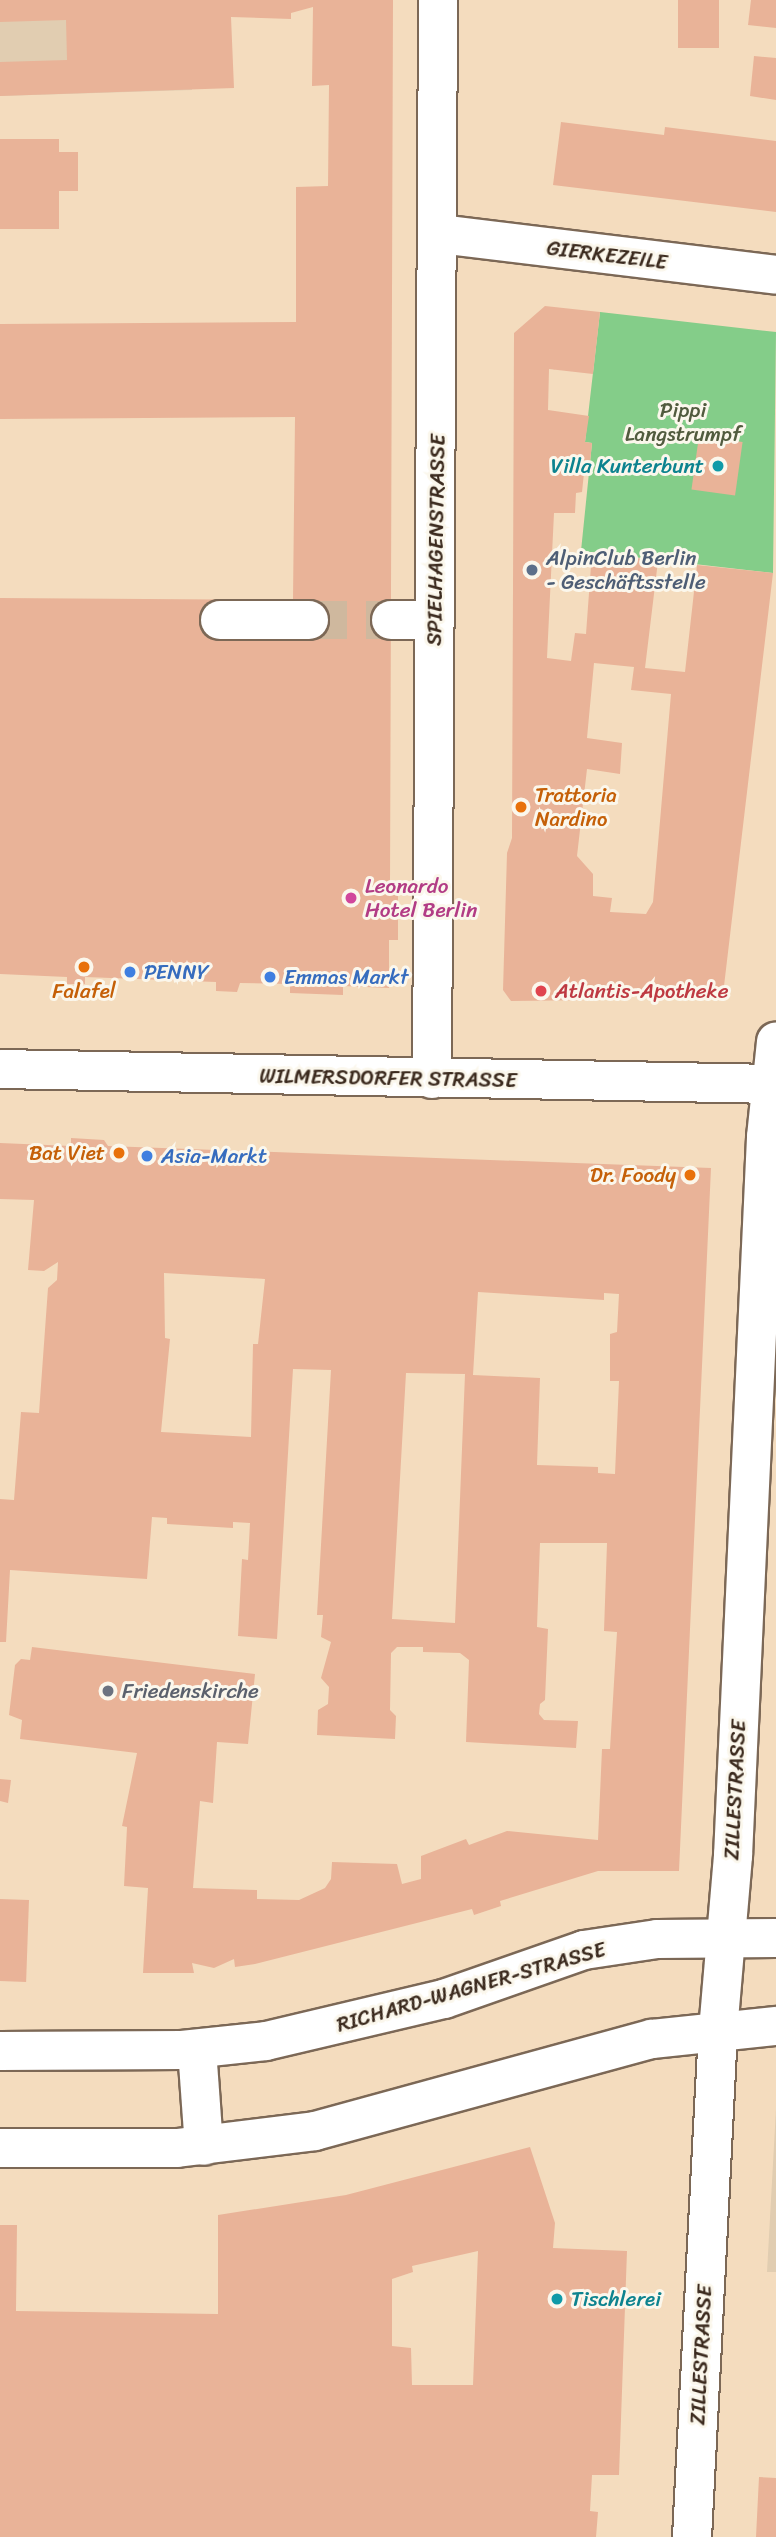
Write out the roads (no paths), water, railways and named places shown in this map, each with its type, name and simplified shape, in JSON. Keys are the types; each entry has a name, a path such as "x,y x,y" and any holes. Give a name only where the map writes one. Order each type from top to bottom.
{"street":[{"name":"SPIELHAGENSTRASSE","path":"432,1079 439,234 438,0"},
{"name":"GIERKEZEILE","path":"439,234 776,275"},
{"path":"220,620 309,620"},
{"path":"391,620 435,621"},
{"name":"ZILLESTRASSE","path":"692,2537 718,2031 733,1856 776,1042"},
{"name":"WILMERSDORFER STRASSE","path":"0,1069 773,1084"},
{"name":"RICHARD-WAGNER-STRASSE","path":"0,2052 197,2049 343,2026 444,1999 584,1950 657,1939 776,1938"},
{"path":"0,2148 204,2146 315,2131 652,2039 776,2026"},
{"path":"197,2049 204,2146"}],"tunnel":[{"path":"309,620 391,620"}],"place":[{"name":"Villa Kunterbunt","path":"718,466"},
{"name":"AlpinClub Berlin - Geschäftsstelle","path":"532,570"},
{"name":"Trattoria Nardino","path":"521,807"},
{"name":"Leonardo Hotel Berlin","path":"351,898"},
{"name":"Falafel","path":"84,967"},
{"name":"PENNY","path":"130,972"},
{"name":"Emmas Markt","path":"270,977"},
{"name":"Atlantis-Apotheke","path":"541,991"},
{"name":"Bat Viet","path":"119,1153"},
{"name":"Asia-Markt","path":"147,1156"},
{"name":"Dr. Foody","path":"690,1175"},
{"name":"Friedenskirche","path":"108,1691"},
{"name":"Tischlerei","path":"557,2299"}],"park label":[{"name":"Pippi Langstrumpf","path":"683,422"}]}
